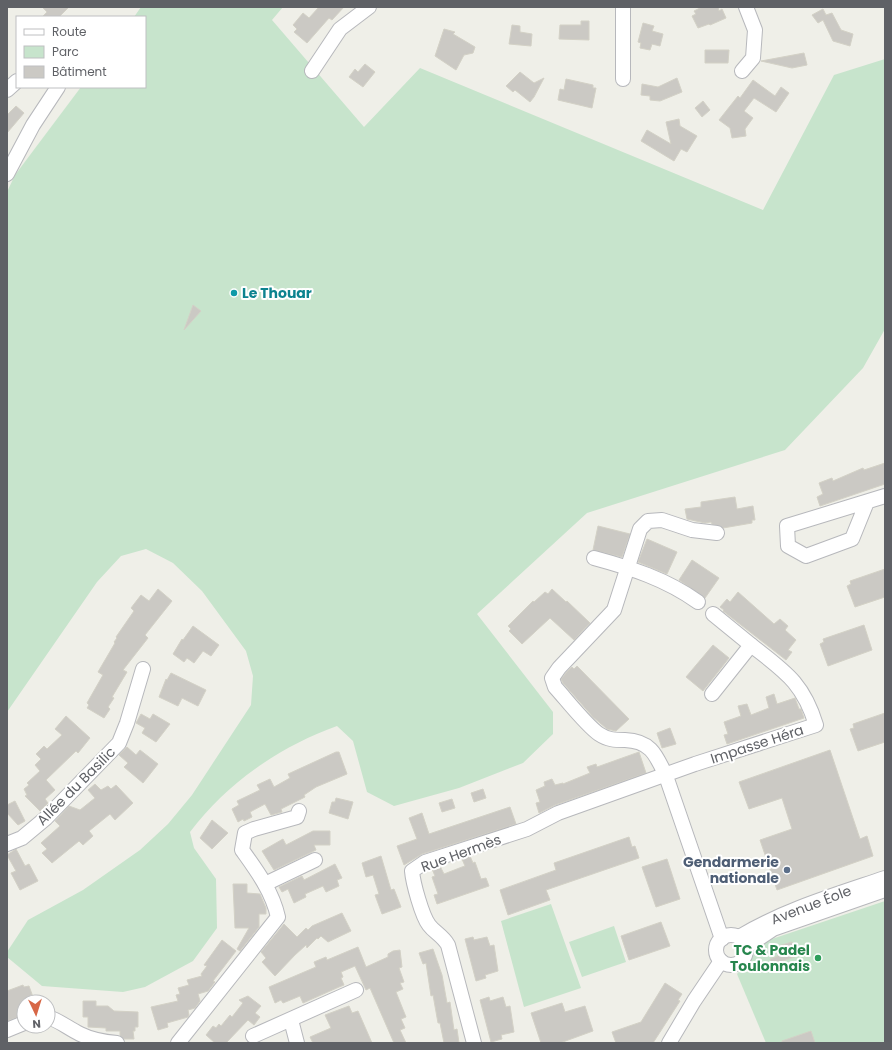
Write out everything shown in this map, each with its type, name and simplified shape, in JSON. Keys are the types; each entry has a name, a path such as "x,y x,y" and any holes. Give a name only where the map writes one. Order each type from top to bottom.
{"street":[{"path":"312,71 340,29 369,7"},
{"path":"623,7 623,79"},
{"path":"742,71 753,58 755,30 746,7"},
{"path":"7,90 16,82"},
{"path":"7,174 33,125 57,88"},
{"path":"867,502 852,539 806,556 788,546 787,526 885,496"},
{"path":"717,533 692,530 662,520 648,521 640,528 614,610 558,668 552,678 555,687 597,733 615,741 626,740 647,746 653,751 666,776 722,939"},
{"path":"594,558 628,567 679,588 698,602"},
{"path":"712,694 750,645 713,614"},
{"name":"Impasse Héra","path":"666,776 695,764 816,725 811,707 791,677 750,645"},
{"name":"Allée du Basilic","path":"7,844 22,838 46,818 119,743 143,669"},
{"name":"Rue Hermès","path":"474,1043 448,945 443,936 429,925 413,882 412,871 425,862 527,829 558,813 666,776"},
{"path":"178,1043 278,917 275,904 265,884 242,850 245,834 254,829 297,817 299,811"},
{"path":"265,884 315,860"},
{"name":"Avenue Éole","path":"742,942 767,921 796,909 885,878"},
{"name":"Avenue Éole","path":"742,942 774,929 885,890"},
{"path":"729,935 742,942 746,954 740,962 731,965 722,961 718,957 717,948 722,939 729,935"},
{"path":"670,1043 694,1000 722,961"},
{"path":"253,1036 356,990"},
{"path":"56,1020 80,1034 99,1041 117,1043"},
{"path":"291,1020 297,1043"}],"green space":[{"path":"141,7 283,7 272,20 364,127 420,68 763,210 834,75 885,59 885,329 863,368 785,450 587,513 477,614 553,712 553,734 523,763 459,788 394,806 367,792 353,741 337,726 275,756 237,782 220,798 190,832 194,848 216,879 217,928 193,961 145,987 123,992 42,986 7,957 7,952 28,920 83,890 140,850 168,824 192,795 251,705 253,676 246,651 202,591 173,563 146,549 121,556 97,582 7,712 7,192 15,175 80,88 146,88 146,16 135,16"},
{"name":"TC & Padel Toulonnais","path":"885,901 885,1043 766,1043 737,974 766,941"},
{"path":"551,904 581,988 524,1007 501,921"},
{"path":"614,926 626,962 582,977 569,942"}],"building":[{"path":"42,7 69,7 60,16 43,16 47,12"},
{"path":"319,7 344,7 332,20 329,18 307,43 294,32 297,29 293,25 303,13 309,18"},
{"path":"702,7 718,7 719,11 722,9 726,18 710,25 709,24 698,28 692,16 696,14 694,11"},
{"path":"823,9 826,15 832,13 841,30 853,34 850,46 833,41 823,20 818,23 812,15"},
{"path":"581,21 589,21 589,40 559,39 560,25 581,25"},
{"path":"643,23 654,26 652,31 663,34 660,46 652,44 650,50 640,48 641,43 638,42"},
{"path":"512,25 520,26 520,32 532,34 531,46 509,44"},
{"path":"444,29 455,32 453,34 475,47 473,53 464,55 456,70 435,56"},
{"path":"705,50 729,50 728,63 705,63"},
{"path":"804,53 807,65 792,68 761,61"},
{"path":"365,64 375,72 363,87 349,77 355,69 358,72"},
{"path":"520,72 534,83 544,78 530,102 515,90 513,92 506,86"},
{"path":"677,78 682,92 660,101 650,100 650,96 641,95 642,84 658,87"},
{"path":"566,79 593,85 593,88 596,88 592,108 558,100 560,89 564,90"},
{"path":"753,80 775,96 781,87 789,93 776,112 754,98 744,111 753,118 745,129 746,136 732,138 730,128 719,120 738,96 740,98"},
{"path":"703,101 710,110 702,117 695,108"},
{"path":"16,106 24,113 7,133 7,115"},
{"path":"679,119 680,126 697,136 687,152 681,149 674,161 641,141 647,130 671,144 666,122"},
{"path":"193,305 201,311 184,330"},
{"path":"885,463 885,484 820,506 817,497 823,494 819,483 832,478 833,481 863,468 864,470"},
{"path":"735,497 737,509 753,506 755,520 752,520 752,523 723,528 712,524 711,522 705,523 687,519 685,509 701,507 701,502"},
{"path":"598,526 630,534 622,557 593,550"},
{"path":"647,539 677,552 667,574 638,562"},
{"path":"692,560 719,578 705,598 679,580"},
{"path":"885,569 885,597 855,607 847,586 851,584 850,581"},
{"path":"158,589 172,601 145,635 148,638 123,670 127,672 112,697 114,698 108,707 110,709 104,718 87,708 89,705 87,703 103,675 98,672 115,643 116,637 134,611 131,608 141,595 149,601"},
{"path":"552,589 590,623 574,640 550,618 522,644 509,631 511,629 508,626 533,601 534,602 545,592 548,594"},
{"path":"738,592 774,624 780,619 788,626 785,630 796,640 788,650 792,652 786,660 723,611 724,610 720,607 727,599 730,602"},
{"path":"864,625 872,650 828,666 820,644 824,642 823,639"},
{"path":"193,626 219,645 211,656 203,651 194,663 187,658 184,662 173,654 182,639 183,640"},
{"path":"713,645 729,658 703,691 686,677"},
{"path":"577,666 629,719 616,731 607,729 593,717 563,683 561,679 572,667 574,669"},
{"path":"171,673 206,690 198,706 182,698 178,706 159,697 166,679 167,680"},
{"path":"774,694 777,704 795,698 804,718 727,744 724,735 728,734 724,722 741,716 738,706 747,704 751,715 769,708 766,697"},
{"path":"885,713 885,742 858,751 850,729 854,728 853,724"},
{"path":"141,714 150,719 153,714 170,724 156,742 142,733 145,728 136,723"},
{"path":"66,716 90,738 78,753 76,751 46,780 55,790 45,799 48,803 40,811 25,796 27,795 24,789 29,785 27,783 40,771 35,765 41,759 36,754 44,746 47,749 62,735 55,729"},
{"path":"670,728 676,744 662,748 657,733"},
{"path":"127,747 136,755 140,750 158,764 143,783 124,767 128,763 119,755"},
{"path":"830,750 860,839 867,836 873,856 777,890 760,840 792,829 782,798 749,809 739,782"},
{"path":"339,752 347,774 316,787 304,795 305,797 281,809 282,812 271,815 265,804 250,812 252,817 238,822 232,809 239,805 237,801 260,790 257,785 270,779 274,787 290,778 288,774"},
{"path":"639,752 646,773 555,805 539,813 536,803 540,802 536,790 545,786 544,782 552,779 555,785 563,784 590,773 587,767 596,764 597,767"},
{"path":"95,784 101,790 108,786 111,789 116,785 133,803 115,820 110,814 89,831 93,836 83,845 79,841 52,863 42,853 47,849 41,843 60,826 55,821 69,806 80,810 95,798 88,790"},
{"path":"483,789 486,798 474,802 471,793"},
{"path":"336,798 353,802 348,819 329,813 332,802 335,802"},
{"path":"452,799 455,808 442,812 439,803"},
{"path":"15,801 25,821 18,825 7,813 7,805"},
{"path":"510,807 516,824 422,854 404,865 397,846 417,839 409,818 422,813 429,834"},
{"path":"212,820 228,833 212,849 200,838"},
{"path":"313,831 330,831 330,845 314,845 316,850 274,870 262,851 283,839 286,845"},
{"path":"629,837 632,847 635,846 639,858 546,890 550,900 508,915 500,890 556,870 554,863"},
{"path":"16,849 25,866 29,864 38,881 20,890 11,873 16,871 7,855"},
{"path":"381,856 391,890 394,889 401,907 382,914 375,895 379,894 373,875 366,877 362,863"},
{"path":"470,856 473,863 475,862 481,879 486,878 489,886 437,904 434,895 438,894 432,877 435,876 432,869 440,866 444,874 465,866 462,859"},
{"path":"667,859 680,899 656,907 642,867"},
{"path":"335,864 342,878 337,880 339,886 326,892 323,886 305,894 306,897 294,903 288,889 282,892 279,887 302,876 304,880"},
{"path":"233,884 247,884 247,893 260,894 266,908 266,914 259,914 259,927 240,951 237,949 249,928 235,928"},
{"path":"342,913 351,931 328,942 321,936 318,939 317,938 307,948 306,945 275,976 262,962 266,958 261,952 284,924 297,937 306,928 308,930 312,926"},
{"path":"661,922 670,946 629,960 621,936"},
{"path":"473,937 474,940 487,937 490,946 494,945 498,971 485,975 486,978 476,981 465,939"},
{"path":"222,940 236,951 213,981 215,982 208,991 198,994 200,1001 195,1008 188,1010 188,1017 167,1023 168,1027 158,1030 151,1007 178,1001 176,995 180,994 178,988 189,985 187,980 202,976 201,974 207,966 204,965"},
{"path":"792,942 797,956 780,962 781,965 773,967 770,959 778,956 775,947"},
{"path":"358,947 366,967 388,957 388,954 393,951 400,950 402,967 399,968 404,982 400,983 403,989 396,992 406,1017 401,1019 405,1028 400,1030 406,1043 394,1043 370,988 366,990 355,966 341,972 343,977 341,978 344,985 303,1003 300,996 283,1003 281,1000 275,1003 269,987 316,967 314,962 326,957 327,960"},
{"path":"433,949 442,975 447,1003 450,1002 454,1030 457,1029 459,1043 444,1043 440,1023 438,1023 433,995 431,996 426,963 423,964 419,953"},
{"path":"665,983 682,994 678,1000 680,1001 653,1043 616,1043 612,1032 641,1022"},
{"path":"23,985 24,987 29,986 32,994 16,994 16,1018 7,1021 7,991"},
{"path":"248,996 261,1006 255,1013 260,1017 254,1025 248,1020 226,1043 215,1043 206,1035 213,1026 216,1028 219,1024 221,1026 230,1015 232,1017 243,1003 239,1000"},
{"path":"489,997 490,1001 503,997 506,1007 510,1006 514,1032 501,1035 502,1039 491,1042 480,1000"},
{"path":"83,1001 96,1001 96,1006 108,1006 114,1011 138,1012 138,1027 135,1027 135,1031 133,1031 134,1039 124,1039 120,1035 120,1031 106,1031 106,1028 88,1027 88,1017 83,1017"},
{"path":"562,1003 565,1012 585,1006 593,1031 560,1043 541,1043 531,1013"},
{"path":"349,1006 352,1013 358,1011 372,1043 313,1043 310,1037 331,1028 325,1015"},
{"path":"811,1031 815,1043 782,1043 782,1041"}],"place":[{"name":"Le Thouar","path":"234,293"},
{"name":"Gendarmerie nationale","path":"787,870"},
{"name":"TC & Padel Toulonnais","path":"818,958"}]}
